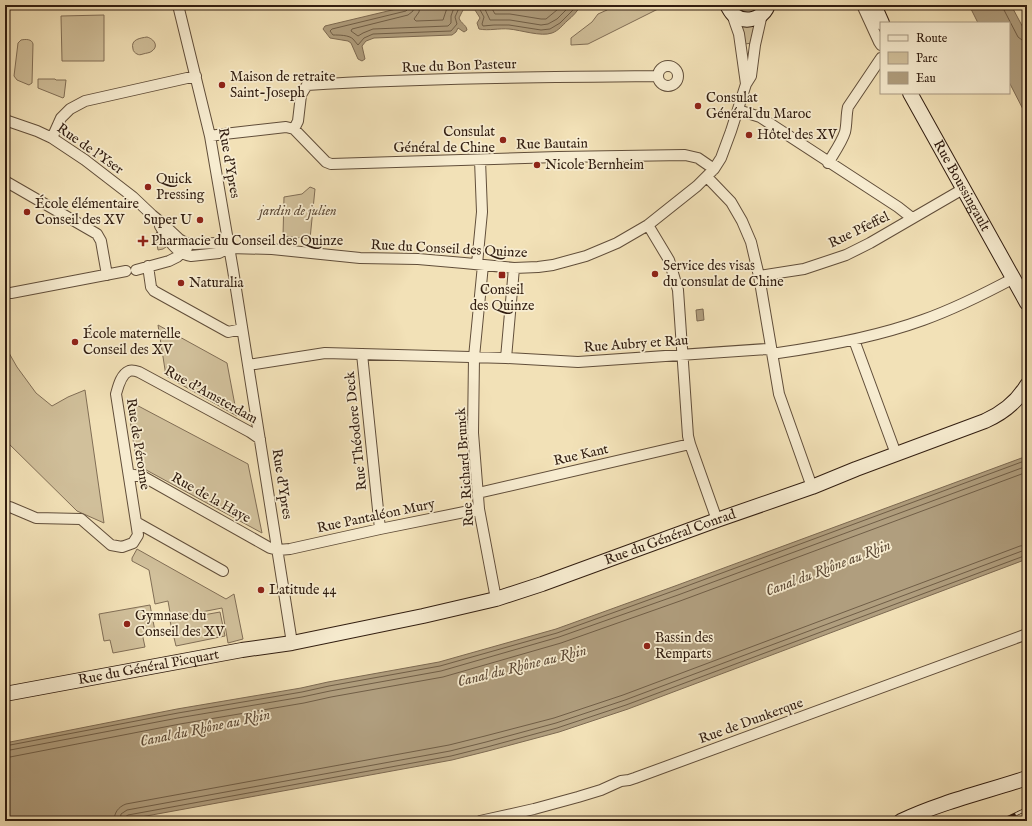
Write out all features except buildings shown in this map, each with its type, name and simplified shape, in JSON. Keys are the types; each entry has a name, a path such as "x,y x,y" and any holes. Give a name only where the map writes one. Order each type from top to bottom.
{"main road":[{"path":"874,5 882,22"},
{"path":"730,10 741,19 752,20 765,10"},
{"name":"Rue Boussingault","path":"911,94 1014,278"},
{"path":"1014,278 1027,302"},
{"name":"Rue du Général Conrad","path":"292,643 423,616 496,599 542,584 812,487 996,416 1010,406 1022,394 1027,385"},
{"name":"Rue du Général Picquart","path":"5,694 246,649 292,643"},
{"path":"901,821 938,806 1027,778"}],"street":[{"name":"Rue d'Ypres","path":"178,5 210,136 292,643"},
{"path":"862,5 880,44"},
{"name":"Rue du Conseil des Quinze","path":"730,10 738,34 746,84"},
{"name":"Rue du Conseil des Quinze","path":"229,248 272,249 360,258 418,259 514,268 538,268 586,256 617,243 648,225 707,177 721,158 746,84 751,76 755,45 765,10"},
{"path":"828,163 844,136 848,107 880,59"},
{"path":"52,138 61,118 70,109 85,101 196,76"},
{"name":"Rue du Bon Pasteur","path":"294,129 298,121 301,95 307,85 362,82 658,76"},
{"path":"738,110 760,117 828,163 898,207 912,218"},
{"name":"Rue de l'Yser","path":"5,120 52,138 85,160 133,197 179,239 186,243 217,243 229,248"},
{"path":"210,136 286,127 294,129"},
{"name":"Rue Bautain","path":"294,129 326,162 331,164 685,155 698,158 714,169"},
{"name":"Rue Richard Brunck","path":"480,160 482,212 474,357 473,433 479,509 496,599"},
{"path":"707,177 731,202 742,221 751,242 759,276 779,394 812,487"},
{"path":"5,181 97,234 101,241 107,275"},
{"name":"Rue Pfeffel","path":"759,276 804,269 846,255 870,243 963,189"},
{"name":"Rue de l'Yser","path":"152,215 173,245 182,253"},
{"path":"648,225 669,260 678,290 688,436 717,520"},
{"path":"136,270 169,261 196,244"},
{"path":"182,253 191,256 219,253 229,248"},
{"path":"148,266 151,287 154,291 228,332 242,329"},
{"path":"506,358 514,268"},
{"path":"5,293 126,271"},
{"name":"Rue Aubry et Rau","path":"248,365 325,352 578,362 766,350 778,353 854,340 930,318 965,303 1014,278"},
{"path":"854,340 896,454"},
{"name":"Rue Théodore Deck","path":"362,354 380,529"},
{"name":"Rue d'Amsterdam","path":"126,373 131,370 139,372 250,432 260,439"},
{"name":"Rue de Péronne","path":"10,507 36,518 81,519 111,545 122,548 133,543 138,534 116,394 118,385 126,373"},
{"name":"Rue Kant","path":"478,493 690,444"},
{"name":"Rue de la Haye","path":"129,474 144,477 270,548 278,550"},
{"name":"Rue Pantaléon Mury","path":"278,550 290,549 479,509"},
{"path":"136,522 223,571"},
{"name":"Rue de Dunkerque","path":"480,821 534,809 601,790 621,781 635,778 1027,634"}],"green space":[{"path":"613,5 666,5 588,44 571,45 571,38 592,22 598,14 607,10"},
{"path":"736,5 761,5 752,12 745,12"},
{"path":"104,15 104,61 62,61 61,16"},
{"path":"739,23 755,23 752,43 745,44"},
{"path":"147,37 152,39 155,43 154,49 148,53 140,55 136,54 133,50 133,43"},
{"path":"21,40 30,40 33,44 32,83 29,85 17,80 14,76 18,43"},
{"path":"38,79 66,80 64,97 63,98 38,88"},
{"name":"jardin de julien","path":"310,187 315,189 310,239 283,236 284,197 302,194"},
{"path":"157,232 160,236 163,236 169,245 158,250 155,234"},
{"path":"158,325 227,363 237,416 166,376"},
{"path":"5,346 17,367 36,393 52,406 85,390 104,523 77,511 5,440"},
{"path":"127,400 248,464 262,533 137,465"},
{"path":"137,549 226,599 234,594 243,639 228,643 222,608 171,618 168,601 155,604 149,570 132,561"},
{"name":"Gymnase du Conseil des XV","path":"150,605 155,631 142,633 145,647 113,653 110,640 104,641 99,614"},
{"path":"220,612 225,636 176,646 170,621"}],"water":[{"path":"413,5 581,5 575,14 560,28 547,34 537,34 509,29 479,29 477,23 480,18 475,10 463,10 459,18 467,30 464,32 458,28 452,35 374,38 366,41 362,46 365,59 362,61 358,59 351,43 348,41 330,38 323,29 325,26"},
{"path":"969,5 1011,5 1027,35 1027,117 1010,84 1010,22 978,22"},
{"path":"703,309 704,320 697,321 696,310"},
{"name":"Bassin des Remparts","path":"1027,456 1027,559 628,709 559,732 452,760 119,821 5,821 5,743 177,709 301,688 439,662 556,629"}],"railway":[{"path":"1001,821 1027,809"}],"place":[{"name":"Maison de retraite Saint-Joseph","path":"222,85"},
{"name":"Consulat Général du Maroc","path":"698,106"},
{"name":"Hôtel des XV","path":"749,135"},
{"name":"Consulat Général de Chine","path":"503,140"},
{"name":"Nicole Bernheim","path":"537,165"},
{"name":"Quick Pressing","path":"148,187"},
{"name":"École élémentaire Conseil des XV","path":"27,212"},
{"name":"Super U","path":"200,220"},
{"name":"Pharmacie du Conseil des Quinze","path":"143,241"},
{"name":"Service des visas du consulat de Chine","path":"655,274"},
{"name":"Conseil des Quinze","path":"502,275"},
{"name":"Naturalia","path":"181,283"},
{"name":"École maternelle Conseil des XV","path":"75,342"},
{"name":"Latitude 44","path":"261,590"},
{"name":"Gymnase du Conseil des XV","path":"127,624"},
{"name":"Bassin des Remparts","path":"647,646"}],"water label":[{"name":"Canal du Rhône au Rhin","path":"828,568"},
{"name":"Canal du Rhône au Rhin","path":"522,666"},
{"name":"Canal du Rhône au Rhin","path":"205,728"}]}
